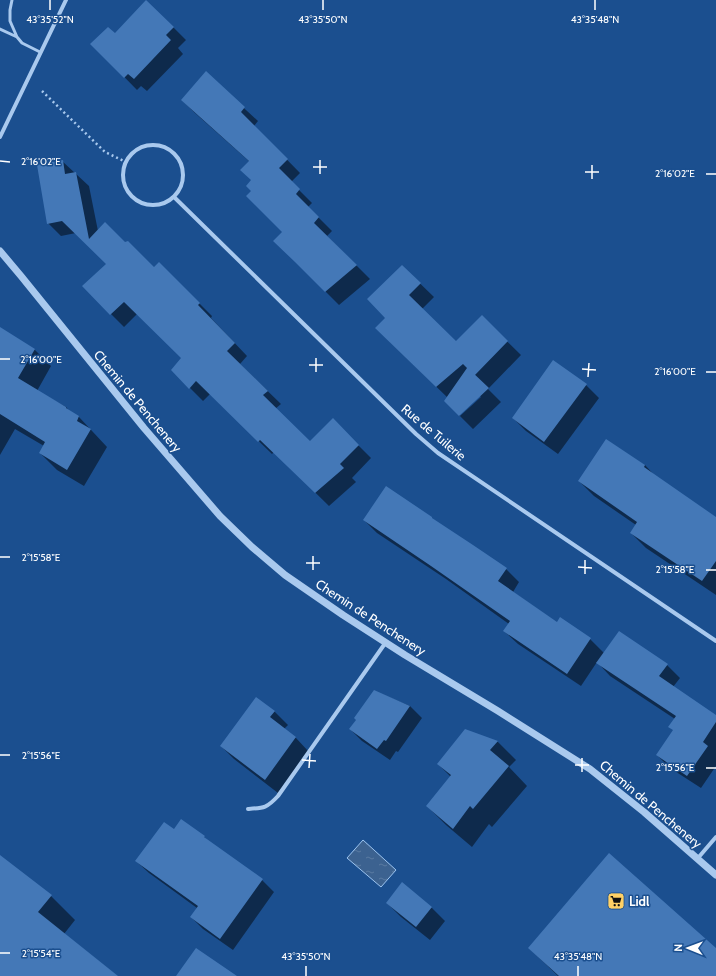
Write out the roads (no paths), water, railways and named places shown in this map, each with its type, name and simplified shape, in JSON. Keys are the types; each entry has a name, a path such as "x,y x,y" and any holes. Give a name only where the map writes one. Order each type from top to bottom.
{"street":[{"path":"0,137 66,0"},
{"path":"156,145 166,148 174,153 180,161 183,170 183,180 180,189 174,197 166,202 156,205 146,205 136,200 129,194 124,184 123,174 126,162 130,155 138,149 156,145"},
{"name":"Rue de Tuilerie","path":"174,197 416,434 438,453 716,641"},
{"name":"Chemin de Penchenery","path":"0,251 144,428 220,516 285,576 405,655 590,768 644,812 716,875"},
{"path":"248,808 263,808 270,804 278,796 386,642"},
{"path":"698,858 716,838"}],"lane":[{"path":"12,0 10,21 17,37 22,43 40,52"},
{"path":"0,29 17,37"}],"water":[{"path":"363,840 396,870 381,887 347,858"}],"place":[{"name":"Lidl","path":"616,901"}]}
